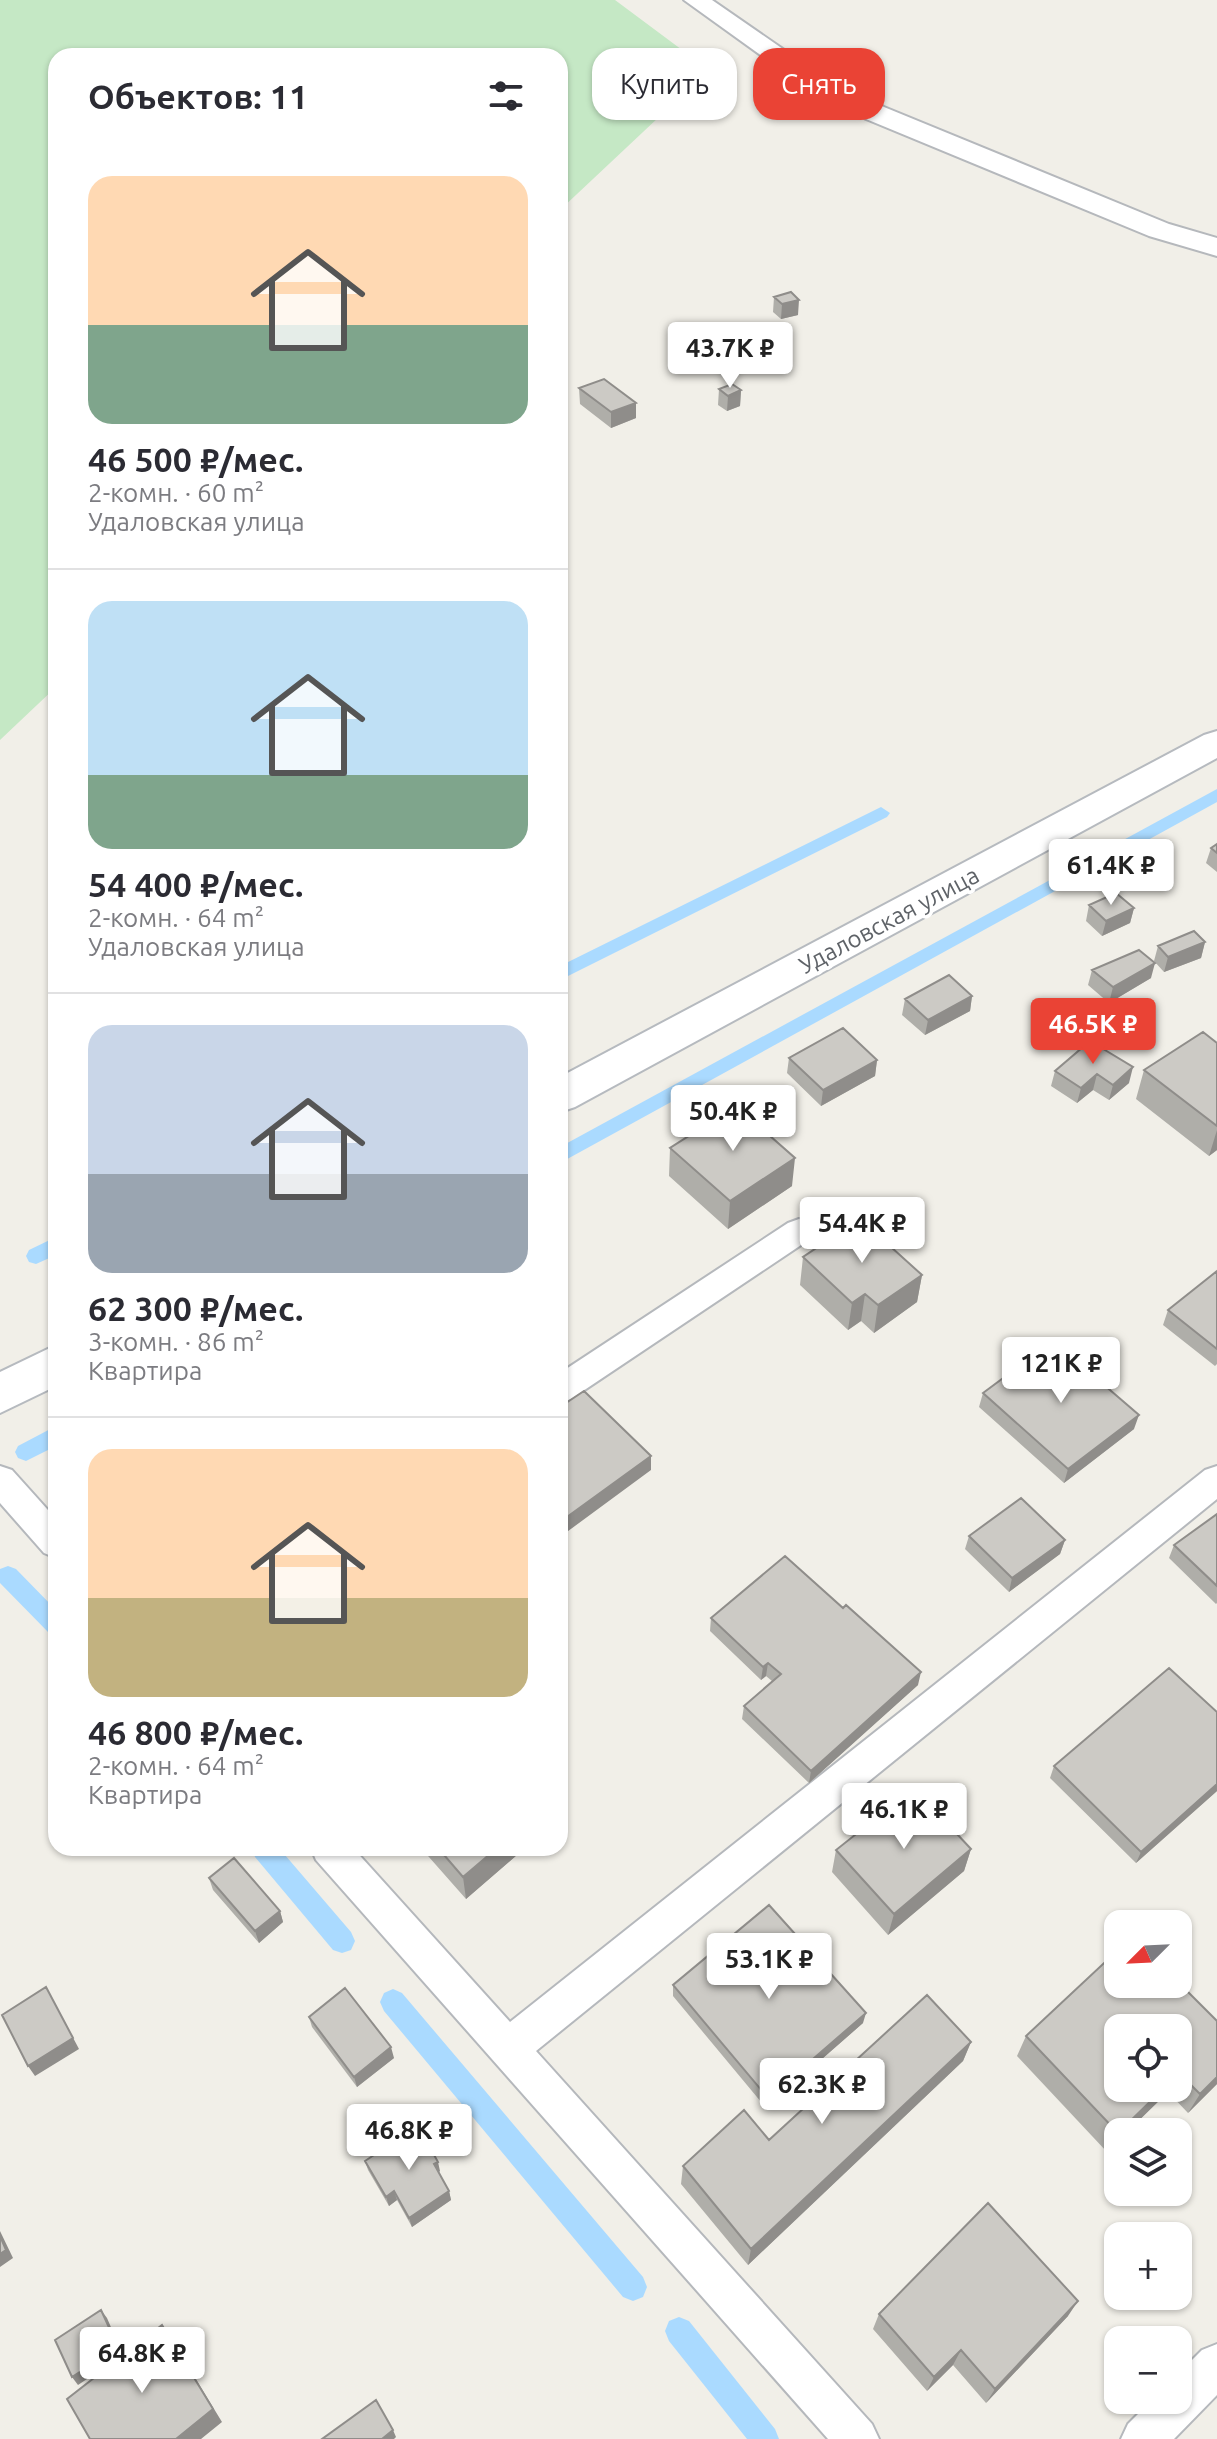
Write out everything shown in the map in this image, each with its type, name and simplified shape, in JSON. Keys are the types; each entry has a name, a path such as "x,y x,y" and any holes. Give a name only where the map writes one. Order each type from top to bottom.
{"street":[{"path":"696,0 810,79 875,113 1159,230 1217,247"},
{"name":"Удаловская улица","path":"568,1092 1217,743"},
{"path":"0,1394 48,1368"}],"lane":[{"path":"568,1385 799,1231"},
{"path":"0,1480 48,1534"},
{"path":"508,2049 1217,1480"},
{"path":"336,1856 857,2439"},
{"path":"1143,2439 1217,2365"}],"green space":[{"path":"0,0 615,0 679,48 592,48 592,120 656,120 568,202 568,48 48,48 48,695 0,740"}],"building":[{"path":"791,292 799,300 782,304 774,297"},
{"path":"604,379 636,403 611,412 579,388"},
{"path":"732,384 741,390 728,396 719,389"},
{"path":"1116,893 1134,908 1106,921 1089,905"},
{"path":"1194,931 1205,942 1168,957 1158,946"},
{"path":"1139,950 1155,963 1113,987 1092,970"},
{"path":"949,975 972,996 928,1020 905,999"},
{"path":"843,1028 877,1060 823,1090 789,1058"},
{"path":"1203,1032 1217,1043 1217,1126 1144,1070"},
{"path":"1090,1041 1133,1067 1113,1085 1097,1074 1081,1088 1055,1071"},
{"path":"736,1106 795,1158 730,1201 670,1148"},
{"path":"860,1219 922,1275 878,1305 865,1294 852,1303 803,1257"},
{"path":"1217,1271 1217,1349 1168,1310"},
{"path":"1053,1341 1139,1415 1068,1469 983,1393"},
{"path":"584,1391 651,1456 568,1516 568,1402"},
{"path":"1021,1498 1065,1540 1012,1578 969,1536"},
{"path":"1217,1514 1217,1586 1174,1545"},
{"path":"785,1556 921,1672 811,1771 744,1706 781,1674 768,1663 763,1667 711,1618"},
{"path":"1169,1668 1217,1712 1217,1784 1141,1852 1054,1766"},
{"path":"914,1788 971,1849 894,1914 836,1850"},
{"path":"445,1856 488,1856 463,1877"},
{"path":"234,1858 280,1911 255,1931 209,1878"},
{"path":"769,1905 866,2013 768,2098 673,1985"},
{"path":"1104,1963 1104,1998 1192,1996 1217,2021 1217,2077 1200,2094 1192,2086 1192,2014 1104,2014 1104,2102 1150,2102 1133,2118 1104,2118 1026,2036"},
{"path":"46,1987 73,2038 28,2066 2,2015"},
{"path":"345,1988 391,2047 354,2077 309,2017"},
{"path":"927,1995 971,2042 751,2249 683,2166 744,2110 769,2140"},
{"path":"418,2126 438,2162 434,2164 449,2191 409,2218 394,2191 386,2197 365,2161"},
{"path":"988,2203 1078,2301 995,2389 961,2350 934,2377 879,2314"},
{"path":"0,2236 6,2250 0,2254"},
{"path":"101,2310 118,2347 72,2377 55,2340"},
{"path":"162,2325 213,2409 176,2439 90,2439 67,2399"},
{"path":"376,2400 393,2430 382,2439 322,2439"}],"waterway":[{"path":"568,1152 1217,795"},
{"path":"568,970 881,813"},
{"path":"36,1256 48,1249"},
{"path":"26,1452 48,1440"},
{"path":"8,1576 48,1617"},
{"path":"270,1856 342,1941"},
{"path":"393,2002 633,2287"},
{"path":"679,2331 765,2439"}]}
